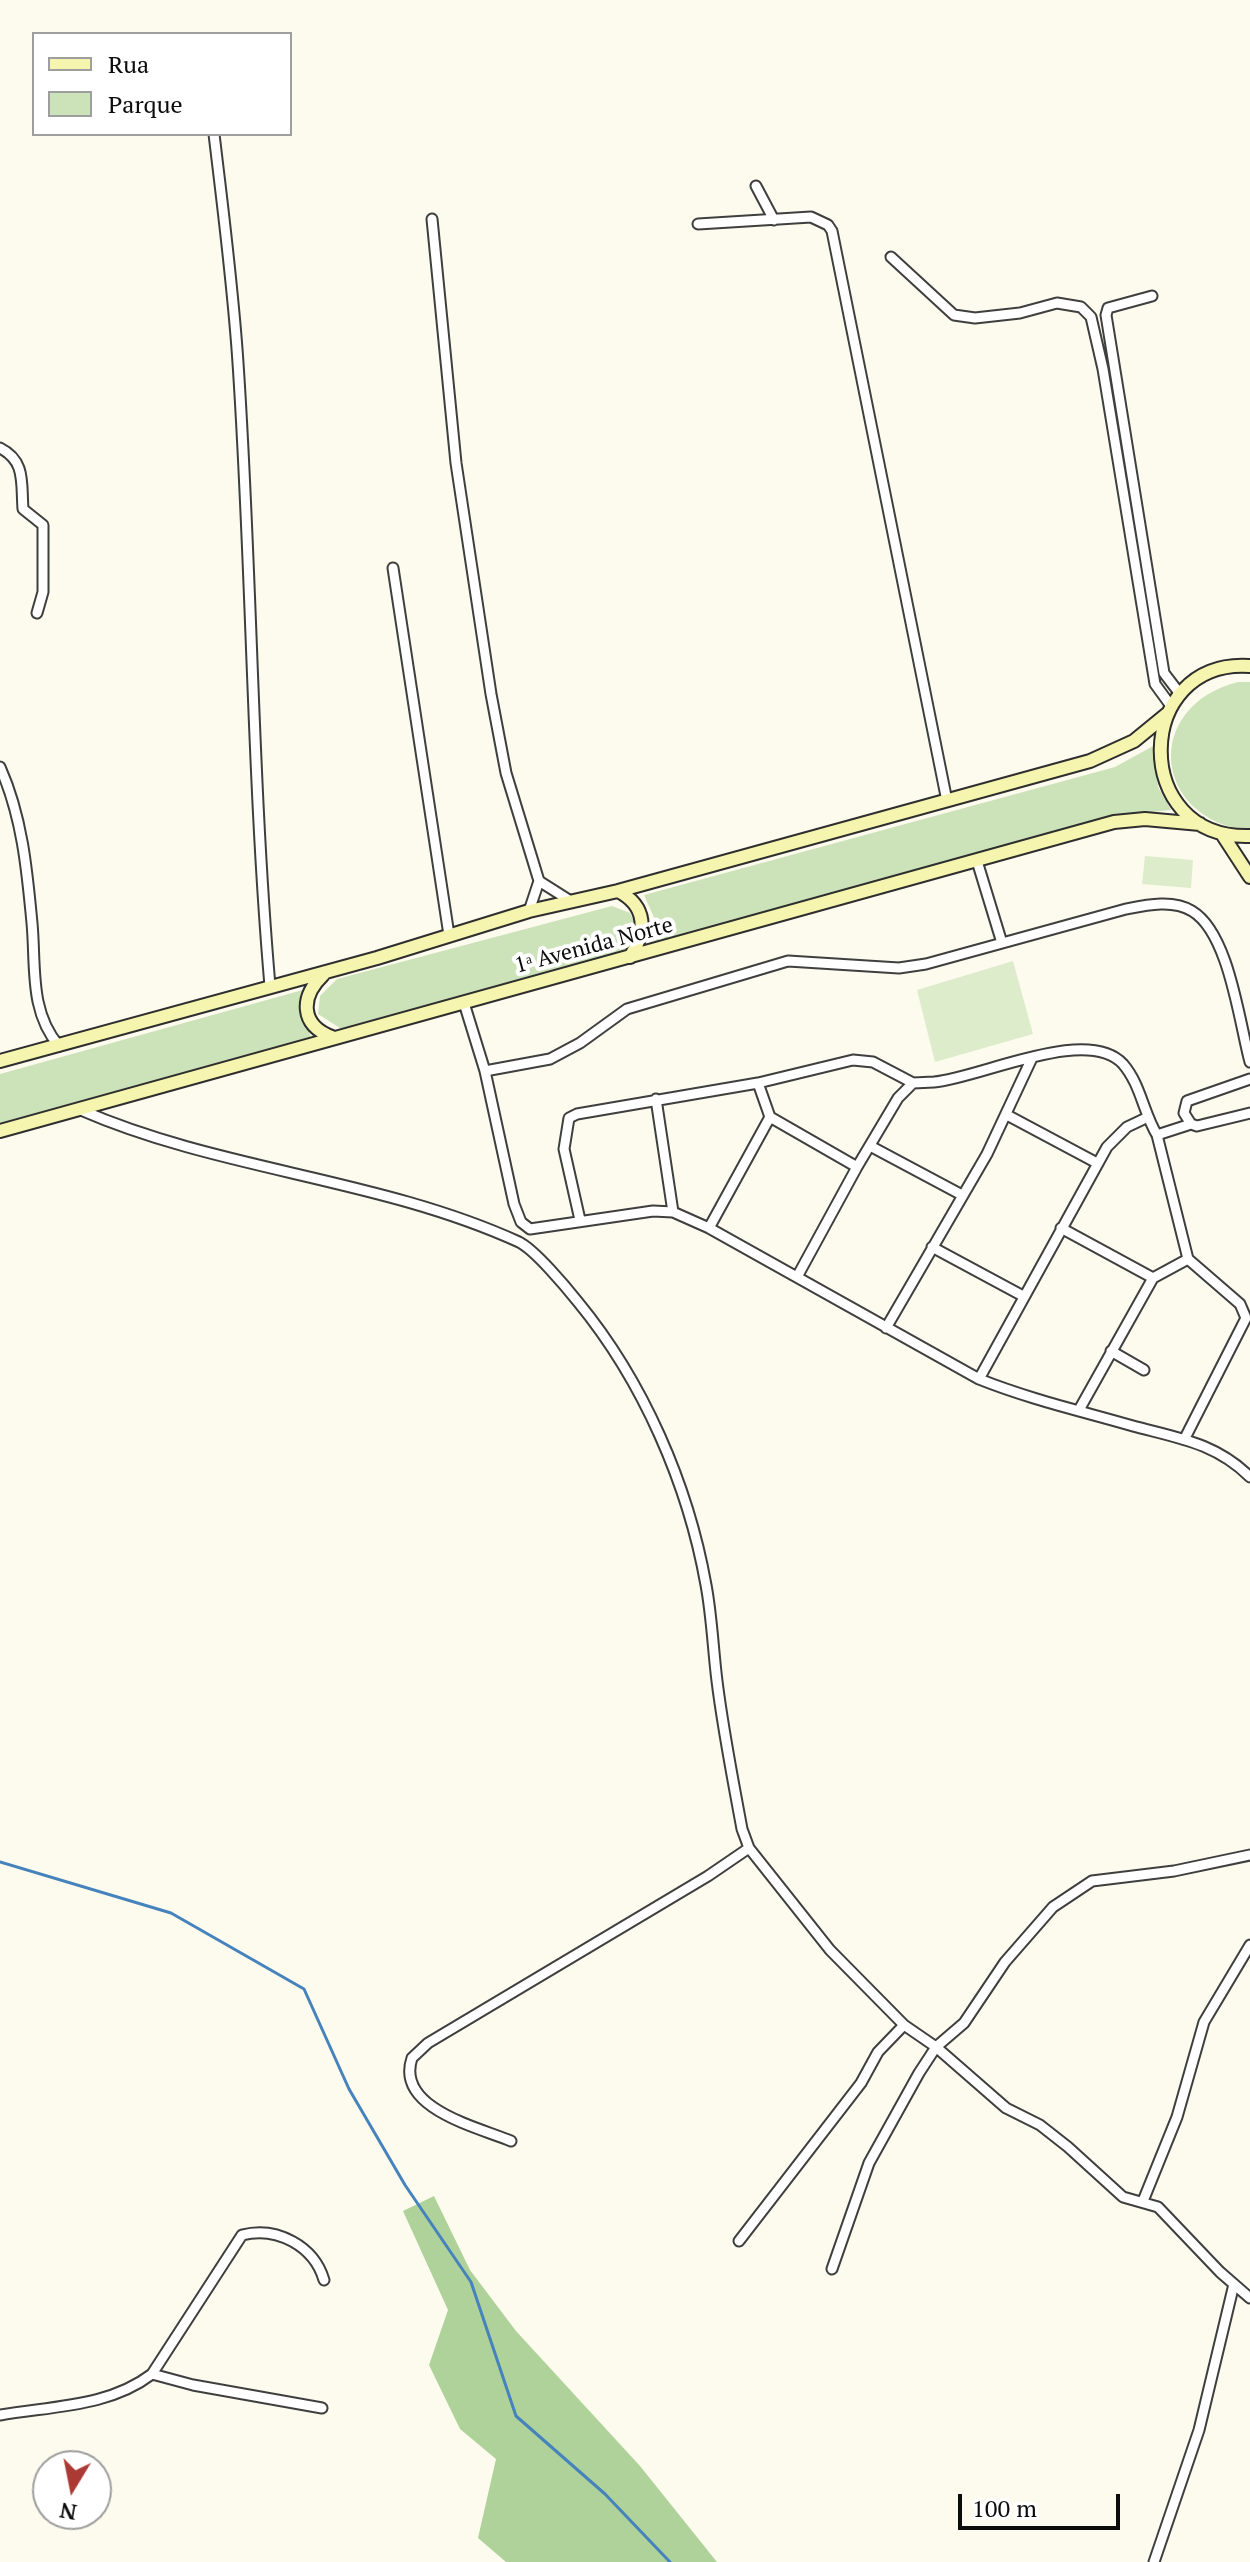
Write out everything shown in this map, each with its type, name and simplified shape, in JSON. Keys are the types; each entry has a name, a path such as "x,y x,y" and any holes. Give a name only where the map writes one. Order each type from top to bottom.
{"main road":[{"path":"0,1061 326,973 569,900 618,891 1102,758 1134,741 1199,678 1221,669 1250,666"},
{"path":"1169,710 1160,739 1160,765 1168,789 1181,809 1200,824 1222,834 1250,836"},
{"name":"1ᵃ Avenida Norte","path":"0,1131 1114,822 1145,819 1200,824"},
{"path":"1222,834 1250,877"},
{"path":"618,891 637,904 642,919 641,938 630,957"},
{"path":"326,973 311,989 306,1011 316,1030 332,1037"}],"street":[{"path":"214,136 231,267 239,366 259,843 270,986"},
{"path":"756,186 774,220"},
{"path":"432,219 456,463 491,694 506,773 539,881 529,911"},
{"path":"698,224 819,219 828,225 837,243 947,801"},
{"path":"891,257 954,315 975,318 1020,313 1057,303 1081,307 1091,317 1103,369 1155,684 1169,710"},
{"path":"1152,296 1114,304 1108,308 1106,315 1164,673 1180,694"},
{"path":"0,448 16,458 21,468 23,509 43,525 43,592 37,613"},
{"path":"393,568 449,935"},
{"path":"0,767 19,816 32,923 38,1010 59,1046"},
{"path":"977,861 1002,943"},
{"path":"539,881 569,900"},
{"path":"485,1071 550,1059 580,1043 627,1009 788,961 899,968 1126,909 1158,904 1190,909 1216,934 1250,1062"},
{"path":"464,1003 485,1071 514,1204 521,1222 530,1229 580,1220 673,1212 709,1228 979,1379 1024,1397 1213,1448 1250,1477"},
{"path":"580,1220 564,1149 569,1118 656,1099 758,1083 853,1060 873,1062 913,1083 954,1080 1071,1050 1107,1052 1121,1062 1136,1083 1146,1118 1157,1135 1188,1259 1240,1304 1246,1318 1185,1438"},
{"path":"886,1328 1007,1115 1032,1058"},
{"path":"1191,1124 1184,1113 1187,1101 1250,1079"},
{"path":"758,1083 770,1117 857,1167"},
{"path":"797,1277 898,1098 913,1083"},
{"path":"656,1099 673,1212"},
{"path":"81,1110 147,1137 368,1189 523,1244 569,1290 618,1356 652,1421 681,1488 706,1582 717,1680 742,1829 749,1848 830,1950 904,2025 936,2047 1006,2108 1040,2125 1123,2197 1158,2207 1250,2298"},
{"path":"1157,1135 1191,1124 1208,1125 1250,1113"},
{"path":"1007,1115 1097,1163"},
{"path":"709,1228 770,1117"},
{"path":"979,1379 1097,1163 1115,1136 1146,1118"},
{"path":"872,1147 962,1195"},
{"path":"1061,1228 1153,1278"},
{"path":"523,1244 530,1229"},
{"path":"932,1247 1023,1296"},
{"path":"1079,1410 1153,1278 1188,1259"},
{"path":"1111,1351 1144,1370"},
{"path":"511,2141 438,2109 421,2098 410,2080 412,2058 428,2043 708,1876 749,1848"},
{"path":"832,2269 869,2163 895,2113 936,2047 964,2023 1027,1936 1053,1907 1075,1890 1111,1877 1174,1871 1250,1855"},
{"path":"1143,2201 1177,2117 1204,2022 1250,1945"},
{"path":"739,2241 861,2083 878,2052 904,2025"},
{"path":"0,2415 101,2401 136,2386 152,2374 242,2235 256,2232 290,2240 316,2259 324,2280"},
{"path":"1154,2562 1199,2430 1234,2284"},
{"path":"152,2374 193,2385 322,2408"}],"green space":[{"path":"1238,682 1250,682 1250,831 1217,822 1193,806 1178,785 1171,761 1174,737 1186,714 1207,695"},
{"path":"1155,745 1158,787 1171,810 1123,815 649,943 656,922 644,895 1115,767"},
{"path":"1145,856 1193,860 1191,888 1142,884"},
{"path":"612,906 630,913 635,924 634,938 623,952 343,1030 318,1014 320,996 337,979"},
{"path":"1013,961 1033,1034 935,1062 917,990"},
{"path":"310,988 304,1019 311,1037 0,1123 0,1074"},
{"path":"434,2196 470,2270 516,2331 640,2466 717,2562 506,2562 478,2538 496,2459 460,2429 429,2365 448,2310 403,2211"}],"waterway":[{"path":"0,1862 171,1913 304,1989 349,2089 405,2185 471,2282 516,2416 605,2494 670,2562"}]}
